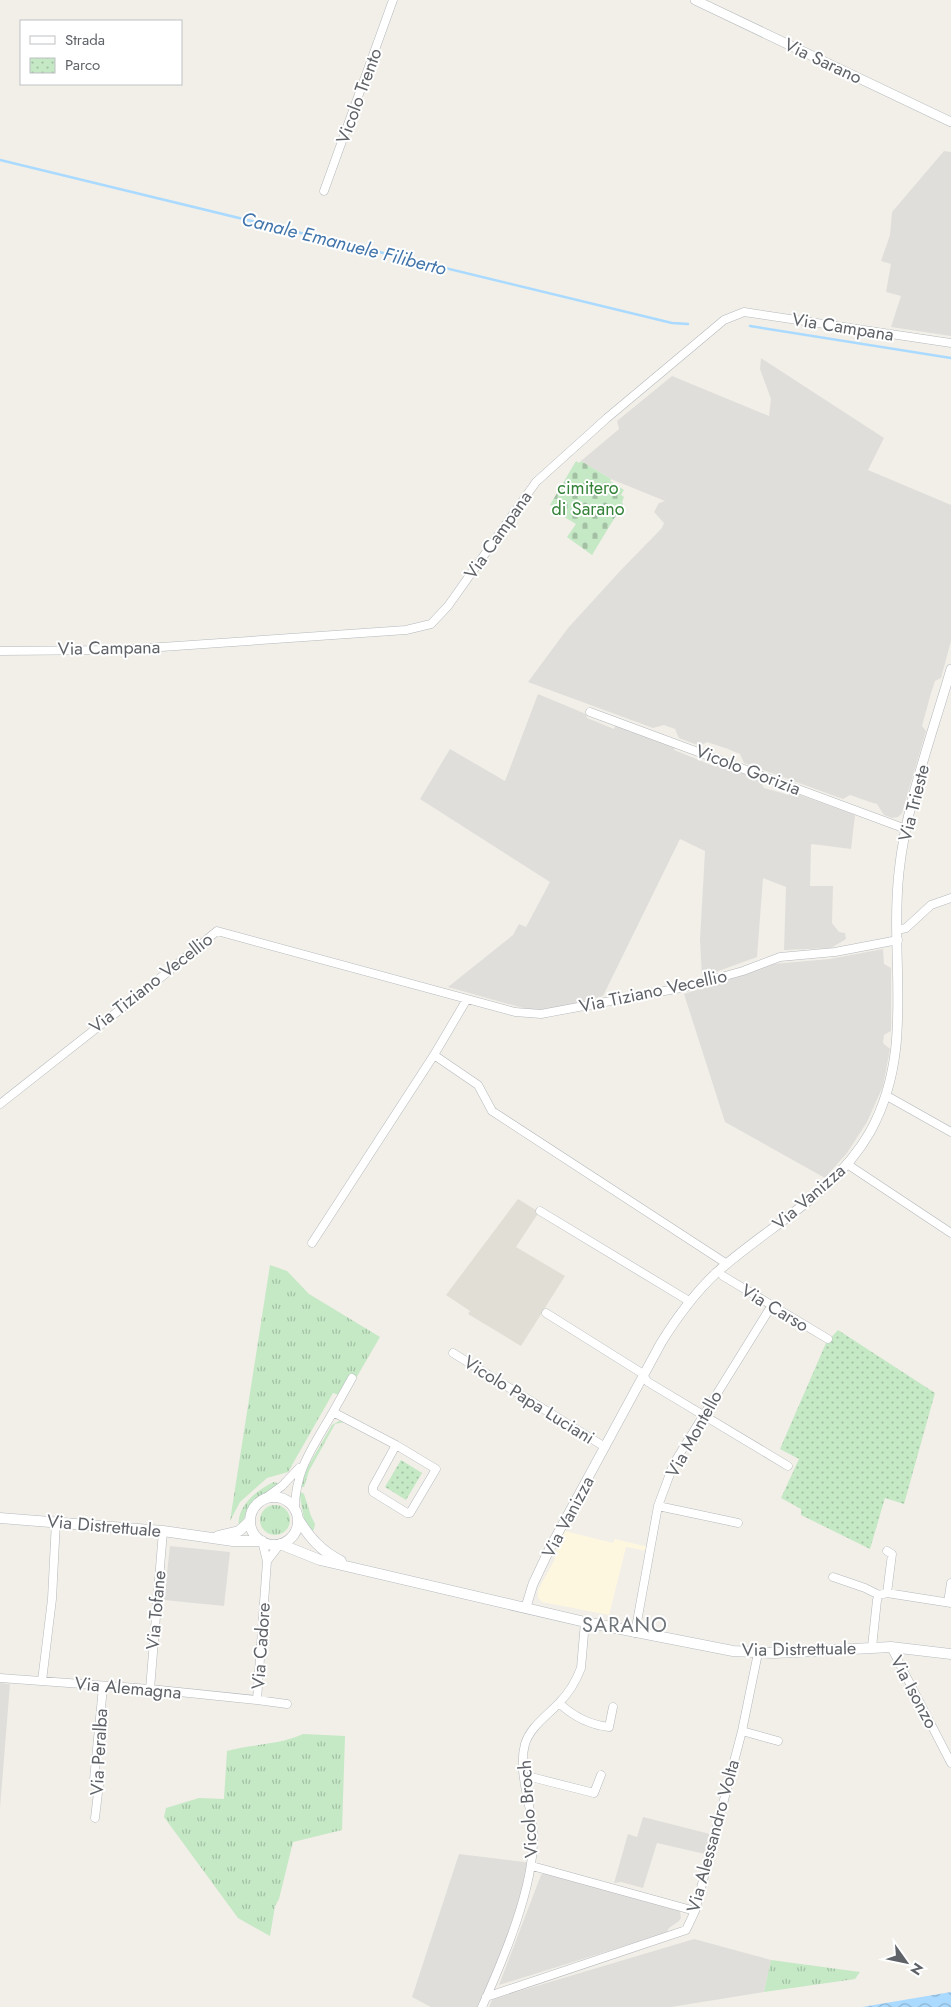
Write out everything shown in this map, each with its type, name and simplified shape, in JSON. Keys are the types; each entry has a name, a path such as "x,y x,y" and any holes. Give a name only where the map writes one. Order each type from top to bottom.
{"main road":[{"path":"207,1537 239,1531 250,1521 254,1508 264,1499 271,1497 284,1499 294,1508 298,1519 315,1543 356,1568"},
{"name":"Via Distrettuale","path":"0,1518 56,1521 207,1537"},
{"path":"207,1537 233,1541 262,1541 274,1545 280,1544 295,1532 298,1519"},
{"path":"250,1521 252,1529 262,1541"},
{"name":"Via Distrettuale","path":"280,1544 320,1560 585,1622 708,1647 758,1653 891,1647 951,1654"}],"street":[{"name":"Vicolo Trento","path":"324,191 393,0"},
{"name":"Via Sarano","path":"695,0 951,122"},
{"name":"Via Campana","path":"0,652 138,649 406,630 431,624 448,606 536,482 724,320 744,312 951,343"},
{"name":"Via Trieste","path":"898,940 898,882 906,828 951,669"},
{"name":"Vicolo Gorizia","path":"590,712 906,828"},
{"path":"897,930 906,928 931,905 951,898"},
{"name":"Via Tiziano Vecellio","path":"0,1104 217,931 515,1012 541,1014 686,987 743,971 780,957 835,952 898,940"},
{"name":"Via Vanizza","path":"526,1607 533,1584 551,1546 671,1326 689,1301 727,1264 821,1192 847,1164 868,1134 887,1096 897,1046 898,940"},
{"path":"312,1243 434,1054 467,999"},
{"path":"434,1054 478,1085 492,1111 727,1264"},
{"path":"887,1096 951,1132"},
{"path":"847,1164 951,1233"},
{"path":"540,1211 689,1301"},
{"name":"Via Carso","path":"723,1276 828,1339"},
{"name":"Via Montello","path":"635,1633 658,1506 674,1464 703,1414 772,1305"},
{"path":"546,1313 640,1372 648,1382 788,1466"},
{"name":"Vicolo Papa Luciani","path":"454,1353 605,1447"},
{"path":"264,1499 274,1494 304,1462 352,1378"},
{"path":"333,1412 396,1445 436,1469 410,1513 373,1492 373,1487 396,1445"},
{"path":"294,1508 296,1486 304,1462"},
{"path":"658,1506 738,1523"},
{"path":"42,1680 52,1599 56,1521"},
{"name":"Via Tofane","path":"150,1688 162,1531"},
{"name":"Via Cadore","path":"262,1541 267,1560 256,1700 287,1704"},
{"path":"267,1560 280,1544"},
{"path":"872,1647 877,1600 883,1594 892,1554 887,1550"},
{"path":"832,1577 883,1594 949,1602 951,1582"},
{"name":"Vicolo Broch","path":"482,2007 513,1932 532,1866 533,1826 524,1779 524,1752 527,1737 559,1703 575,1682 581,1668 585,1622"},
{"name":"Via Isonzo","path":"891,1647 951,1763"},
{"name":"Via Alessandro Volta","path":"486,1996 686,1930 695,1911 742,1730 758,1653"},
{"name":"Via Alemagna","path":"0,1678 42,1680 103,1687 150,1688 256,1700"},
{"name":"Via Peralba","path":"95,1818 99,1784 94,1780 103,1687"},
{"path":"559,1703 568,1712 596,1726 609,1727 613,1707"},
{"path":"742,1730 778,1741"},
{"path":"524,1779 531,1777 594,1792 601,1775"},
{"path":"532,1866 695,1911"}],"shaded area":[{"path":"944,151 951,152 951,336 891,327 901,296 886,292 891,264 881,261 890,235 892,212"},
{"path":"761,358 884,438 868,470 951,505 951,641 941,678 935,681 931,693 922,726 926,731 902,813 898,817 892,818 884,815 877,804 850,795 843,799 744,763 740,754 728,749 707,742 700,746 679,738 675,729 664,725 653,728 528,682 568,628 662,528 664,523 654,512 659,503 665,501 611,479 581,461 619,429 617,421 672,376 769,416 771,399 760,369"},
{"path":"538,694 586,714 587,718 614,729 616,724 675,747 674,750 716,767 718,764 759,779 764,788 789,795 789,791 855,815 851,849 811,845 810,886 833,886 832,923 839,932 845,933 846,939 831,948 784,950 786,887 763,878 757,957 702,977 700,940 705,851 680,839 603,996 552,1009 530,1010 448,987 513,935 519,924 526,927 550,882 420,799 450,749 505,781"},
{"path":"883,949 884,964 891,968 891,1031 884,1035 883,1043 890,1049 883,1086 867,1122 847,1153 825,1178 725,1122 684,994 772,964 830,959"},
{"path":"518,1199 539,1212 516,1247 565,1276 521,1346 468,1314 470,1311 446,1295"},
{"path":"565,1531 613,1543 615,1539 648,1547 647,1551 626,1547 609,1615 542,1602 538,1598 538,1590 554,1561 557,1548"},
{"path":"170,1546 230,1552 224,1606 164,1600"},
{"path":"0,1683 10,1684 0,1808"},
{"path":"643,1817 710,1834 705,1854 657,1843 643,1888 621,1882 614,1883 628,1834 637,1837"},
{"path":"459,1854 532,1863 517,1912 481,2007 431,2007 412,1997"},
{"path":"544,1873 677,1909 680,1911 681,1918 666,1933 499,1985 541,1875"},
{"path":"694,1939 771,1960 764,1992 671,2007 489,2007 492,2000 503,1996"}],"green space":[{"name":"cimitero di Sarano","path":"576,461 579,463 581,461 611,479 610,481 624,490 621,495 624,497 623,504 592,555 567,537 576,524 551,509 553,506 550,505"},
{"path":"270,1265 287,1271 309,1294 380,1337 345,1397 333,1393 288,1472 267,1478 240,1502 230,1521"},
{"path":"838,1330 935,1393 904,1504 885,1498 870,1549 801,1515 801,1509 781,1498 799,1459 780,1449 826,1343"},
{"path":"339,1421 345,1422 335,1424 309,1471 304,1487 299,1487 303,1475 332,1425"},
{"path":"401,1460 422,1473 406,1500 385,1487"},
{"path":"274,1482 279,1484 254,1502 239,1525 239,1518 245,1505 256,1493"},
{"path":"299,1491 304,1494 315,1524 311,1532 304,1519"},
{"path":"275,1505 286,1509 290,1520 286,1531 275,1535 264,1531 260,1520 264,1509"},
{"path":"303,1734 345,1736 342,1830 293,1842 279,1899 275,1906 270,1936 238,1918 164,1817 166,1808 199,1798 224,1799 227,1751 294,1738"},
{"path":"771,1960 860,1972 855,1979 764,1992"}],"water":[{"path":"951,1992 951,2007 862,2007"}],"waterway":[{"name":"Canale Emanuele Filiberto","path":"0,160 672,323 688,324"},
{"name":"Canale Emanuele Filiberto","path":"750,326 951,358"}],"district":[{"name":"SARANO","path":"625,1625"}]}
